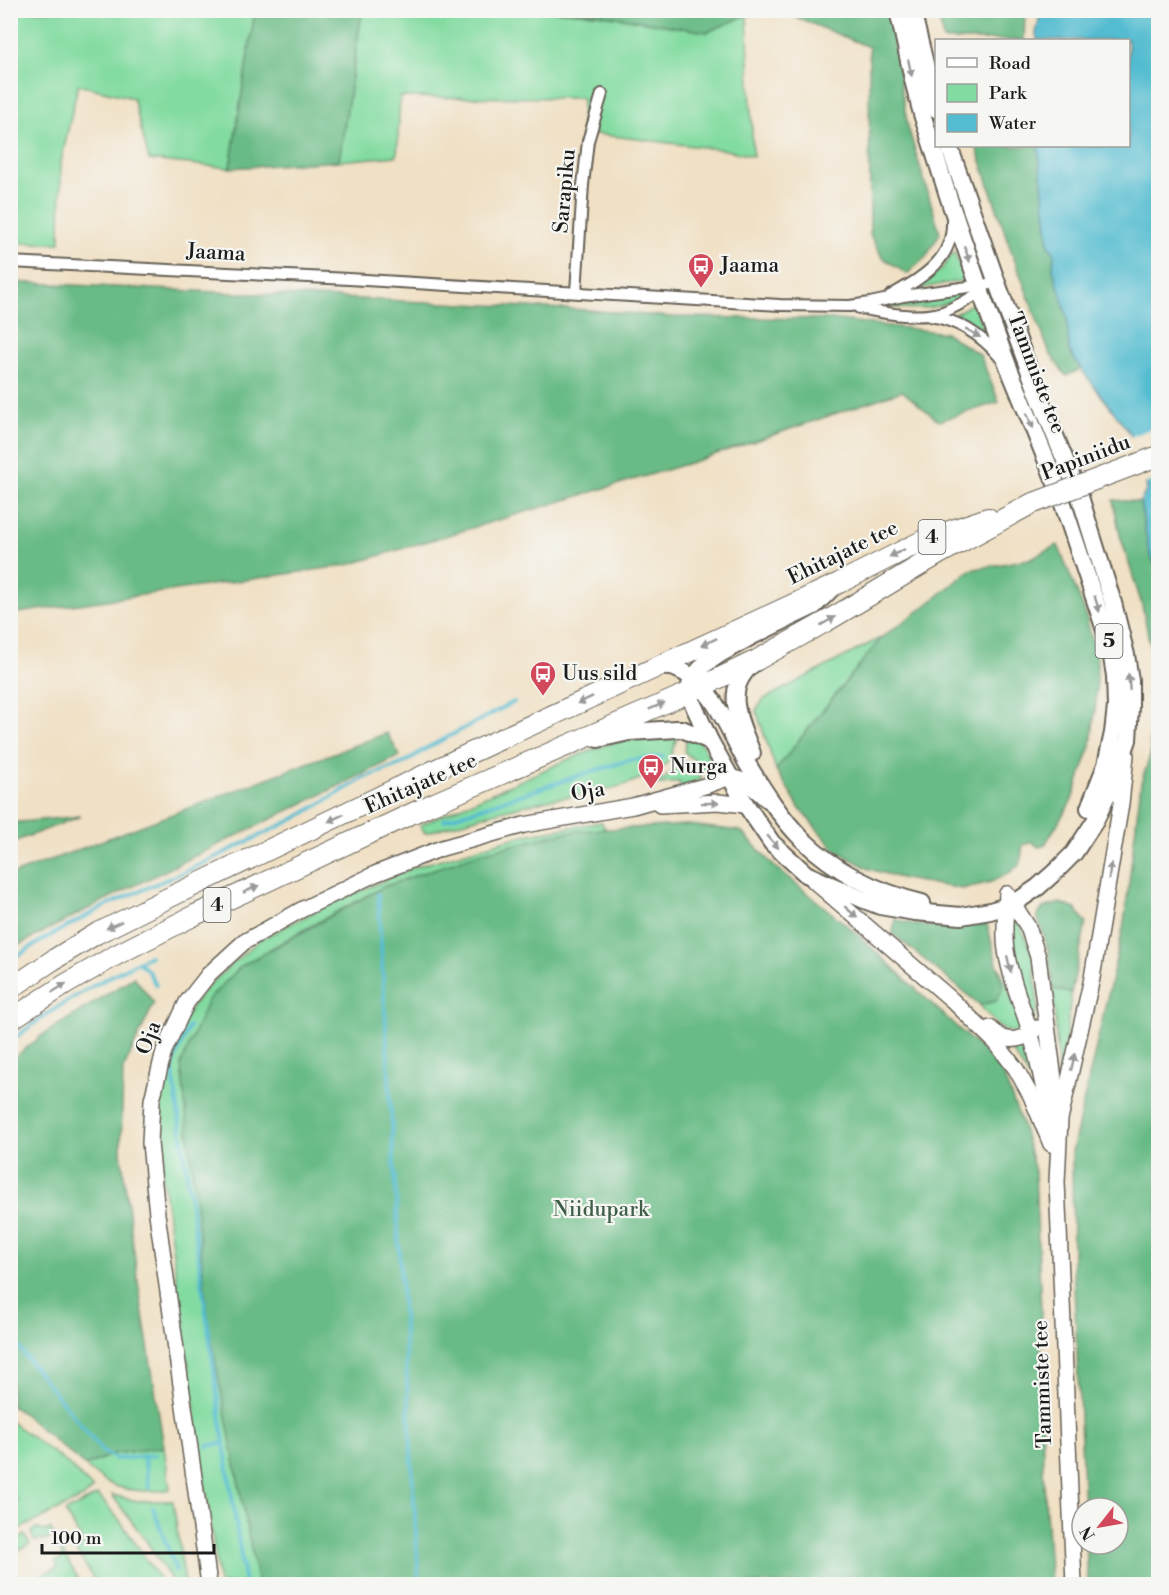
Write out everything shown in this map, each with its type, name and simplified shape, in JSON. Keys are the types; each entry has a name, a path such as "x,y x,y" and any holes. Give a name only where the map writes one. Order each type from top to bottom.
{"highway":[{"name":"Papiniidu","path":"1031,504 1158,456"},
{"name":"Ehitajate tee","path":"10,989 96,934 464,756 838,583 926,539 1031,504"},
{"name":"Ehitajate tee","path":"10,1020 66,984 195,915 430,805 757,660 939,554 1031,504"}],"main road":[{"name":"Tammiste tee","path":"898,10 926,129 979,289 1058,486 1110,645 1115,676 1116,706 1113,733 1106,765 1084,820 1053,862 1009,901"},
{"path":"912,10 935,105"},
{"name":"Tammiste tee","path":"949,147 1038,394 1080,497 1113,603 1130,680 1128,740"},
{"path":"657,667 674,668 694,686 705,664 735,645 814,606 838,583"},
{"path":"757,660 738,681 735,692 736,707 756,763 779,812"},
{"name":"5","path":"694,686 710,741 746,805 772,843 806,874 880,906 915,912 961,916 990,911 1009,901"},
{"name":"5","path":"694,686 715,704 747,764 779,812 802,839 832,865 851,877 880,891 927,904 958,906 1009,901 1022,898 1047,880 1079,845 1095,821 1111,787 1128,740"},
{"path":"430,805 451,803 590,741 616,734 682,729 710,741"},
{"path":"1057,1182 1060,1119 1092,978 1121,804 1128,740"},
{"path":"730,777 747,782 779,812"},
{"name":"Oja","path":"209,1584 157,1214 150,1143 152,1100 164,1051 187,1002 209,974 244,942 301,910 375,874 442,849 524,825 633,806 730,777"},
{"name":"Oja","path":"633,806 717,802 746,805"},
{"path":"806,874 952,1000 996,1043 1016,1069 1031,1096 1051,1144"},
{"path":"1009,901 1028,927 1038,957 1060,1119"},
{"path":"1009,901 1004,932 1009,969 1031,1035 1048,1113 1057,1182"},
{"path":"952,1000 960,1002 999,1035 1011,1041 1031,1035 1045,1012"},
{"name":"Tammiste tee","path":"1057,1182 1074,1584"}],"street":[{"name":"Sarapiku","path":"576,292 588,141 602,94"},
{"name":"Jaama","path":"881,301 920,277 936,264 951,239 951,205"},
{"name":"Jaama","path":"10,262 349,279 780,305 850,306 903,296 979,289 997,283"},
{"name":"Jaama","path":"927,315 952,308 979,289"},
{"name":"Jaama","path":"850,306 880,312 941,317 976,333 1008,366"}],"green space":[{"path":"11,11 255,11 230,168 149,160 133,98 78,85 61,162 60,243 11,243"},
{"path":"255,11 362,11 339,161 230,168"},
{"path":"362,11 551,11 598,14 707,32 747,15 753,156 726,150 596,134 582,139 582,98 400,97 397,156 339,161"},
{"path":"551,11 781,11 747,15 707,32 598,14"},
{"path":"781,11 888,11 908,127 940,233 926,257 907,274 882,257 870,235 869,47"},
{"path":"938,11 1025,11 1024,39 943,39"},
{"path":"976,147 1038,147 1049,246 1054,253 1053,269 1067,316 1069,350 1081,369 1066,376 1050,354 1009,245"},
{"path":"954,252 965,280 911,290 940,271"},
{"path":"11,282 588,310 673,317 831,319 946,333 980,355 999,402 939,421 902,391 696,461 348,565 11,614"},
{"path":"969,291 969,294 940,305 912,309 891,307 895,303"},
{"path":"973,303 985,332 965,318 953,315"},
{"path":"1113,500 1140,502 1149,551 1158,572 1158,673 1142,605 1120,535"},
{"path":"1058,545 1085,612 1097,660 1096,702 1091,745 1072,800 1044,846 1038,847 1033,842 1023,845 1020,864 1009,873 991,882 962,889 904,879 869,869 835,850 800,809 776,770 882,637 970,570 1029,559"},
{"path":"882,637 776,770 756,710 764,699"},
{"path":"1158,696 1158,1584 1088,1584 1087,1556 1130,1556 1130,1496 1083,1496 1073,1263 1072,1152 1124,924 1141,783 1150,756 1150,719"},
{"path":"387,733 400,756 105,900 11,949 11,875"},
{"path":"687,735 698,741 706,750 709,762 706,774 698,763 684,752"},
{"path":"677,738 665,766 627,784 597,793 552,799 497,812 425,833 420,825 569,759 609,744 635,739"},
{"path":"684,762 690,765 702,779 681,787 679,782 654,785 664,779"},
{"path":"81,816 11,843 11,823"},
{"path":"601,822 606,829 568,832 480,853 383,887 296,934 241,966 181,1064 209,1328 258,1584 219,1584 156,1131 161,1092 180,1028 206,988 259,940 324,907 415,867 520,836"},
{"name":"Niidupark","path":"688,825 741,831 774,866 849,927 1000,1067 1022,1124 1035,1171 1041,1311 1043,1469 1051,1584 258,1584 209,1328 181,1064 208,1000 241,966 383,887 480,853 568,832"},
{"path":"1060,903 1076,909 1086,923 1071,993 1053,989 1048,950 1037,916 1043,908"},
{"path":"1014,917 1019,921 1033,958 1038,1006 1033,1022 1009,941"},
{"path":"895,919 917,925 949,927 987,924 1003,988 996,1001 980,1005 893,934"},
{"path":"998,966 1008,987 1022,1029 1016,1032 1004,1030 998,1026 980,1005 996,1001 1003,988"},
{"path":"134,977 154,1003 123,1070 121,1152 138,1282 164,1447 113,1454 85,1466 11,1406 11,1060 44,1034"},
{"path":"1053,989 1071,993 1060,1093"},
{"path":"1027,1042 1040,1097 1010,1048"},
{"path":"10,1421 67,1463 93,1489 84,1497 11,1533 11,1508 18,1500 11,1494"},
{"path":"164,1447 170,1489 147,1491 114,1486 85,1466 113,1454"},
{"path":"98,1495 121,1522 163,1584 97,1584 76,1551 84,1544 65,1512"},
{"path":"112,1495 137,1501 173,1501 185,1584 174,1584 147,1542"},
{"path":"36,1528 44,1531 50,1529 81,1584 22,1584 58,1567 55,1562 63,1558 53,1537 35,1542 31,1532"},
{"path":"25,1535 30,1544 17,1551 15,1549 11,1551 11,1542"}],"water":[{"path":"1041,11 1158,11 1158,572 1149,551 1140,502 1147,489 1130,433 1069,350 1067,316 1053,269 1054,253 1049,246 1038,147 1130,147 1130,39 1037,39"}],"pier":[{"path":"1158,426 1158,479 1142,485 1128,438"}],"waterway":[{"path":"10,961 44,939 107,905 193,868 296,818 364,778 404,763 427,748 514,702"},
{"path":"444,820 630,760 663,757"},
{"path":"378,894 419,1584"},
{"path":"10,1042 43,1017 78,995 150,956"},
{"path":"138,962 148,971 156,985"},
{"path":"189,1026 172,1065 245,1584"},
{"path":"10,1335 103,1452 117,1459 155,1455"},
{"path":"207,1446 224,1443"},
{"path":"144,1456 149,1488"},
{"path":"153,1508 176,1571"}],"place":[{"name":"Jaama","path":"701,289"},
{"name":"Uus sild","path":"543,697"},
{"name":"Nurga","path":"651,790"}]}
